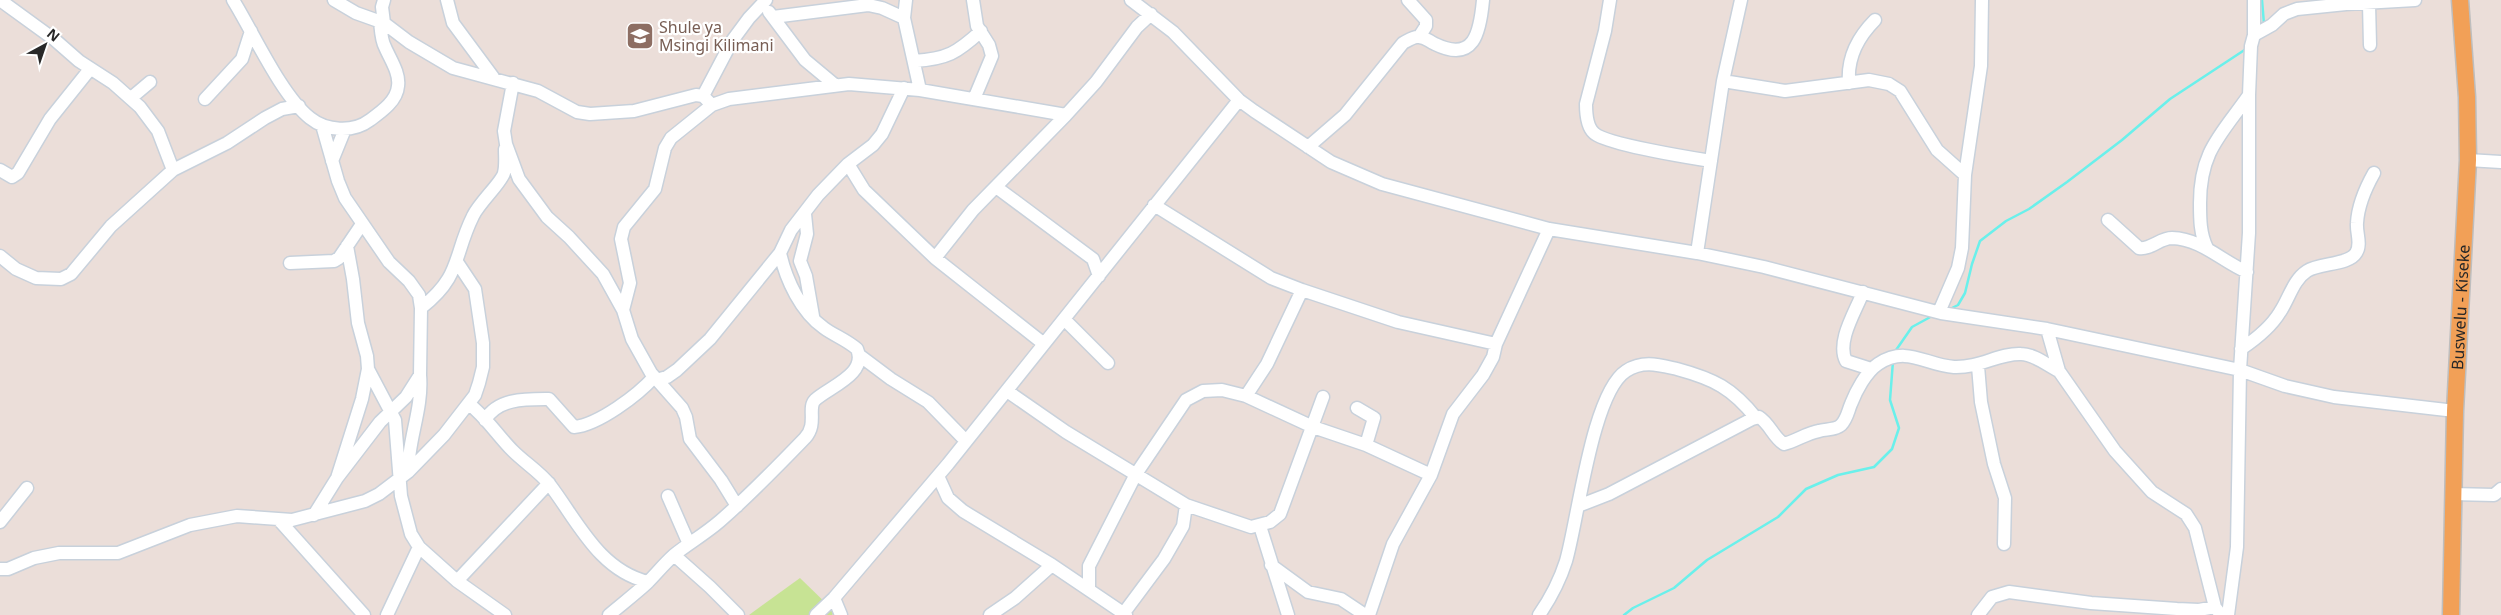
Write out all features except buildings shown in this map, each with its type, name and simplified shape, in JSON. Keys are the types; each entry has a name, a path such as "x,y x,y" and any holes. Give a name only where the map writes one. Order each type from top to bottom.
{"main road":[{"name":"Buswelu - Kiseke","path":"2451,615 2455,412 2468,160 2467,96 2460,0"}],"street":[{"path":"0,0 131,98 148,115 158,131 173,170"},
{"path":"233,0 278,78 299,106 308,116 322,125 345,129 357,128 368,122 390,104 398,87 397,75 384,46 382,22 384,0"},
{"path":"334,0 356,13 382,22 409,42 453,68 492,77 548,95 564,107 577,112 590,114 634,111 674,102 686,97 708,101 795,92 835,84 920,90 1066,115"},
{"path":"447,0 453,22 492,77"},
{"path":"906,0 904,18 920,90"},
{"path":"973,0 976,21 989,45 992,56 974,99"},
{"path":"1131,0 1151,14 1187,45 1239,100 1331,162 1382,184 1550,229 1697,253 1937,311 2046,329 2240,370 2285,386 2334,397 2455,412"},
{"path":"1408,0 1426,20 1426,26 1419,37"},
{"path":"1308,147 1345,115 1403,43 1424,37 1445,48 1463,51 1469,47 1474,41 1483,0"},
{"path":"1610,0 1605,31 1586,104 1586,115 1592,132 1602,138 1650,150 1711,160"},
{"path":"1697,253 1723,81 1741,0"},
{"path":"1937,311 1958,268 1962,248 1965,175 1979,84 1982,0"},
{"path":"2228,615 2237,547 2240,370 2250,234 2249,95 2251,46 2254,35 2254,0"},
{"path":"2254,35 2290,11 2346,4 2415,0"},
{"path":"623,310 630,283 621,240 624,227 655,189 665,148 671,138 708,101 732,41 764,2 805,60 835,84"},
{"path":"2364,3 2370,45"},
{"path":"773,17 868,5 882,8 904,18"},
{"path":"935,258 973,210 1096,82 1137,27 1151,14"},
{"path":"1849,83 1850,60 1863,33 1875,20"},
{"path":"205,99 242,59 251,31"},
{"path":"914,61 941,58 954,54 981,31"},
{"path":"0,170 12,177 18,173 50,119 90,69"},
{"path":"1723,81 1785,91 1877,81 1889,84 1900,91 1931,142 1945,159 1965,175"},
{"path":"131,98 150,82"},
{"path":"422,308 451,278 472,217 483,199 504,175 506,144 504,124 513,83"},
{"path":"485,420 492,410 500,405 510,402 549,399 574,427 581,426 617,409 655,379 667,377 677,370 710,339 780,253 791,230 818,195 848,164 873,145 882,134 904,88"},
{"path":"2208,248 2200,220 2201,175 2214,142 2249,95"},
{"path":"816,615 834,598 938,476 1239,100"},
{"path":"0,256 16,269 36,278 61,279 71,274 111,226 173,170 227,143 265,118 282,110 299,106"},
{"path":"322,125 345,198 389,262 409,281 419,294 422,308 420,375 422,390 403,475"},
{"path":"332,161 345,129"},
{"path":"506,144 519,179 533,201 597,268 623,310 632,340 655,379 682,408 686,417 690,439 721,480 737,506"},
{"path":"2468,160 2501,162"},
{"path":"848,164 864,190 935,258 1044,344"},
{"path":"2241,348 2253,341 2278,315 2295,284 2305,273 2317,267 2347,260 2356,254 2359,245 2356,224 2360,205 2374,173"},
{"path":"996,187 1093,259 1100,276"},
{"path":"1154,205 1271,278 1398,322 1496,344"},
{"path":"805,214 807,234 800,261 806,276 814,318"},
{"path":"2108,220 2139,248 2148,248 2160,241 2172,238 2199,244 2208,248 2228,263 2247,272"},
{"path":"290,263 334,261 362,224"},
{"path":"1369,615 1393,544 1431,475 1453,414 1483,375 1493,358 1496,344 1550,229"},
{"path":"337,478 362,399 368,369 367,356 358,323 347,246"},
{"path":"780,253 786,275 799,300 814,318 824,328 850,343 860,355 891,379 928,402 966,441"},
{"path":"0,569 8,569 34,558 59,553 118,553 190,525 237,516 292,520 365,501 379,494 403,475 444,435 475,396 483,367 483,343 474,289 457,262"},
{"path":"1246,396 1267,364 1302,290"},
{"path":"1863,292 1847,333 1842,353 1846,361 1871,370"},
{"path":"1064,320 1108,363"},
{"path":"1978,615 1992,597 2009,592 2091,603 2218,611 2195,528 2189,518 2178,508 2152,492 2115,451 2058,371 2046,329"},
{"path":"1538,615 1557,584 1566,562 1585,468 1610,390 1618,378 1626,371 1646,363 1710,378 1743,402 1756,418 1762,420 1773,435 1784,444 1816,432 1838,427 1845,419 1850,405 1871,370 1889,358 1903,354 1948,366 1978,366 2007,355 2021,354 2035,358 2058,371"},
{"path":"609,615 648,582 674,555 737,506 807,436 813,418 811,407 814,402 847,378 857,365 860,355"},
{"path":"1978,366 1981,402 1994,464 2005,498 2004,544"},
{"path":"368,369 390,412 396,429 411,534 419,547 457,581 504,615"},
{"path":"314,515 337,478 390,412 406,397 420,375"},
{"path":"1007,390 1066,432 1186,505 1251,527 1270,522 1280,514 1323,397"},
{"path":"1089,590 1090,566 1136,474 1190,397 1203,391 1213,390 1246,396 1313,427 1366,445 1431,475"},
{"path":"469,404 478,411 513,451 548,483 583,534 598,552 618,570 633,578 648,582"},
{"path":"1357,408 1374,418 1366,445"},
{"path":"1578,506 1608,494 1694,448 1756,418"},
{"path":"938,476 948,498 963,512 1052,565 1125,614 1169,551 1183,526 1186,505"},
{"path":"457,581 548,483"},
{"path":"0,522 27,488"},
{"path":"2452,494 2499,493"},
{"path":"668,496 690,544"},
{"path":"279,520 364,615"},
{"path":"1260,526 1288,615"},
{"path":"386,615 419,547"},
{"path":"674,555 710,586 738,615"},
{"path":"990,615 1015,598 1052,565"},
{"path":"1271,565 1308,592 1341,599 1364,615"},
{"path":"834,598 841,615"}],"green space":[{"path":"800,578 835,612 832,615 749,615"}],"waterway":[{"path":"2262,0 2264,24"},
{"path":"1948,310 1958,305 1965,293 1980,241 2006,221 2029,209 2067,182 2122,140 2170,99 2246,49"},
{"path":"1894,353 1912,327 1934,315"},
{"path":"1624,615 1633,608 1674,588 1707,560 1778,517 1806,489 1838,475 1874,467 1892,449 1899,428 1890,400 1893,361"}],"place":[{"name":"Shule ya Msingi Kilimani","path":"640,36"}]}
